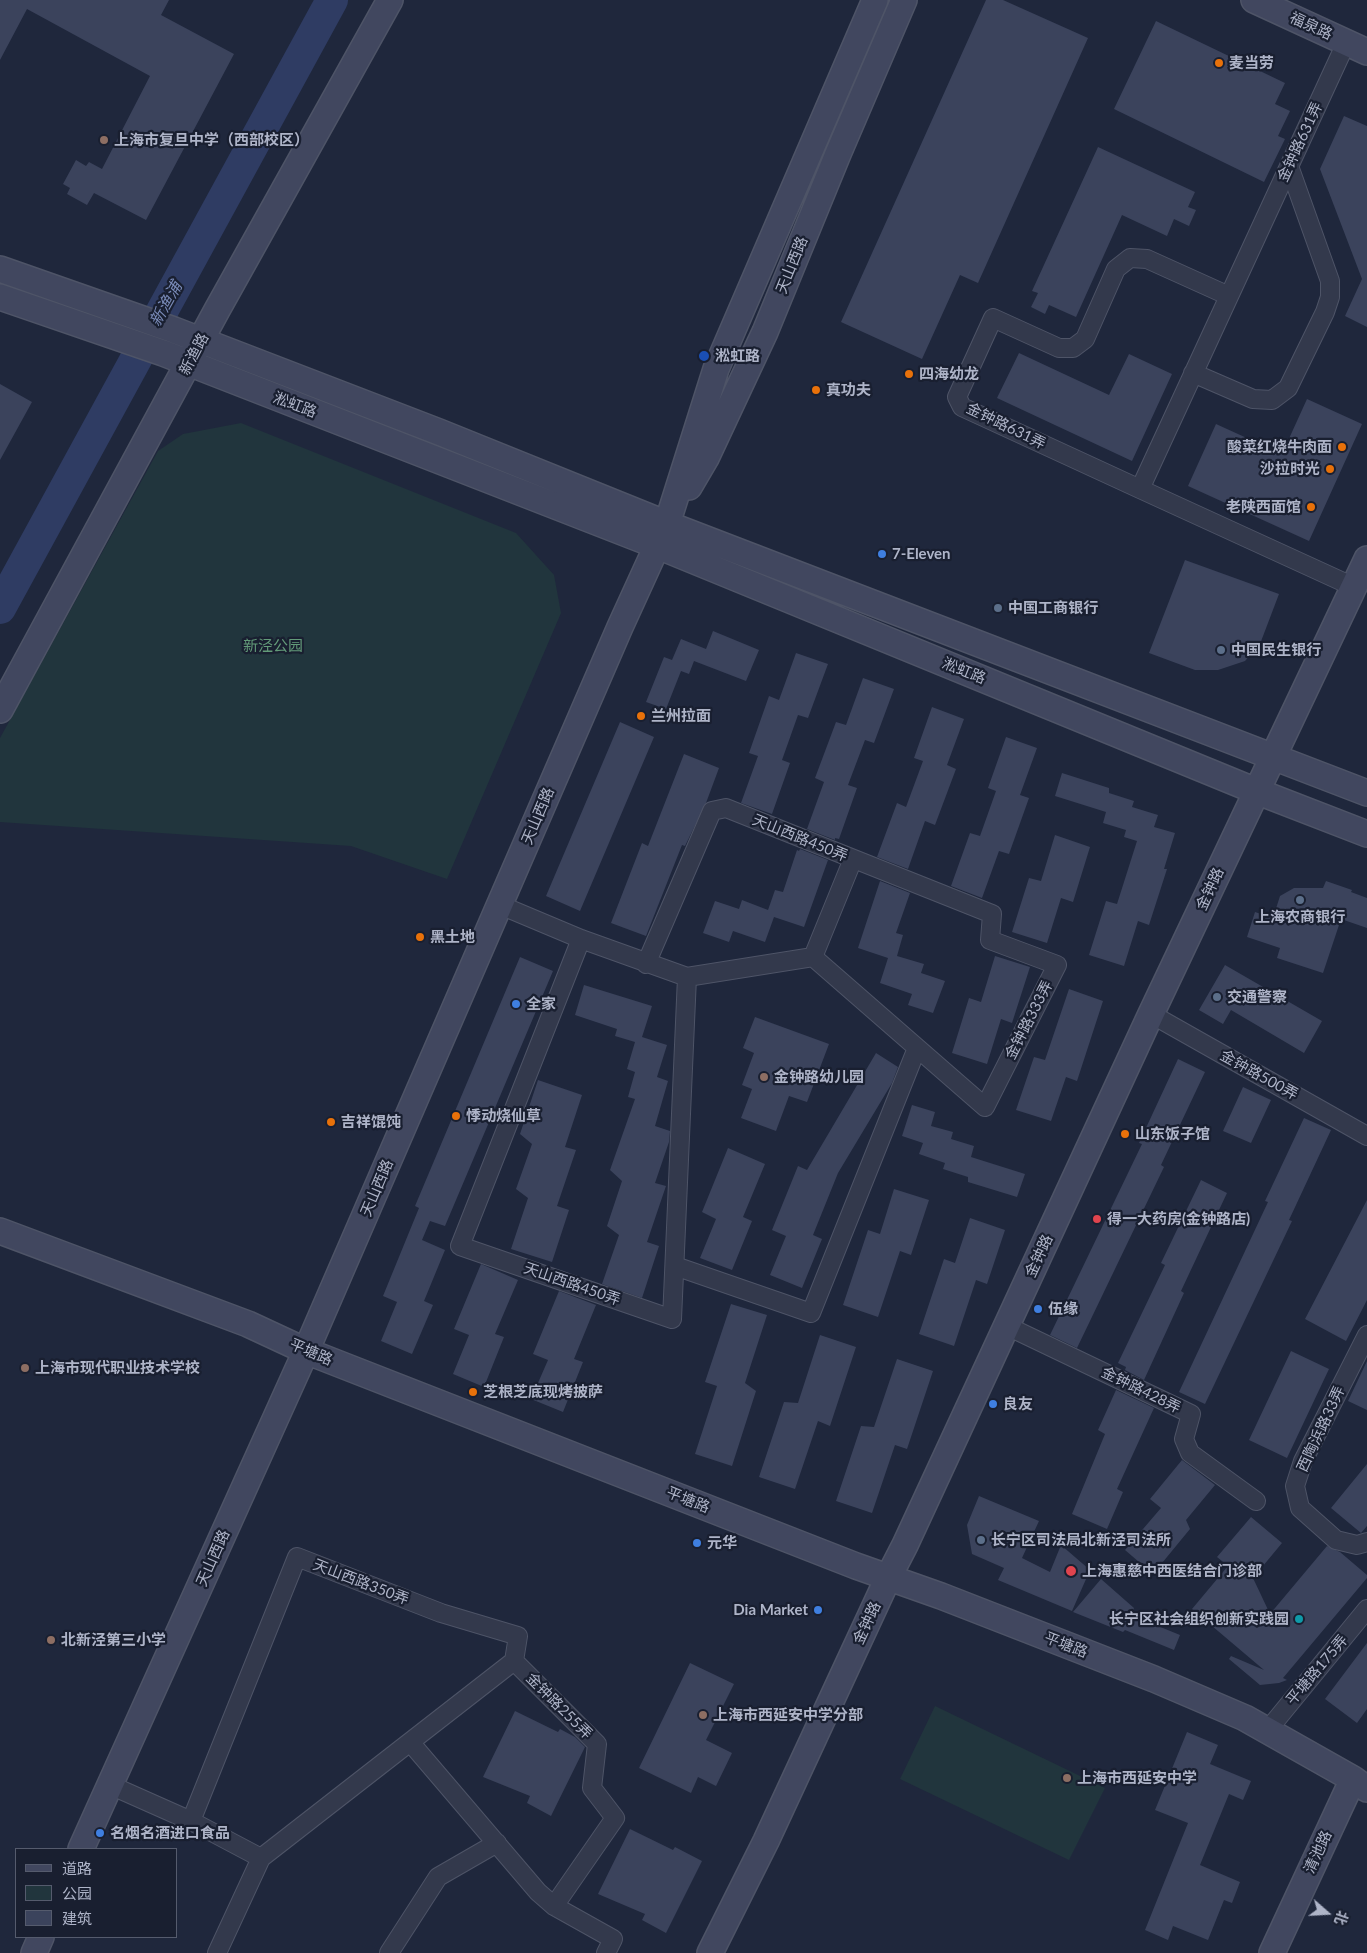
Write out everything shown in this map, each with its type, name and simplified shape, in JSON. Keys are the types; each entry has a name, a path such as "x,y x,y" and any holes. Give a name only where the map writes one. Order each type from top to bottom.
{"main road":[{"name":"新渔路","path":"0,710 390,0"},
{"name":"天山西路","path":"662,535 716,369 875,0"},
{"name":"天山西路","path":"81,1848 306,1351 620,627 662,535 706,458 765,332 904,0"},
{"name":"福泉路","path":"1254,0 1357,47"},
{"name":"淞虹路","path":"0,269 174,330 439,432 662,535 1256,791 1367,834"},
{"name":"淞虹路","path":"0,297 163,353 1367,793"},
{"name":"金钟路","path":"710,1953 766,1841 1151,1014 1367,559"},
{"name":"平塘路","path":"0,1231 248,1324 306,1351 888,1578 941,1596 1154,1679 1244,1718 1360,1784"},
{"name":"清池路","path":"1272,1953 1360,1784"},
{"path":"34,1953 41,1938"}],"street":[{"name":"金钟路631弄","path":"1140,489 1289,166 1357,47"},
{"path":"1194,373 1254,399 1272,400 1288,388 1325,312 1330,297 1330,281 1289,166"},
{"name":"金钟路631弄","path":"1229,296 1147,259 1130,258 1116,269 1085,339 1073,348 1059,348 993,318 957,397 962,407 1354,587"},
{"name":"天山西路450弄","path":"646,964 712,811 726,808 853,859 813,957"},
{"name":"金钟路333弄","path":"813,957 985,1107 1057,965 990,940 992,914 853,859"},
{"path":"500,905 581,939 686,977 813,957"},
{"name":"天山西路450弄","path":"581,939 460,1246 672,1319 686,977"},
{"name":"金钟路500弄","path":"1151,1014 1367,1136"},
{"path":"675,1266 811,1313 916,1048"},
{"name":"金钟路428弄","path":"1007,1326 1192,1414 1184,1440 1190,1453 1256,1501"},
{"name":"西陶浜路33弄","path":"1367,1335 1303,1460 1295,1486 1300,1508 1336,1540 1357,1545 1367,1542"},
{"name":"天山西路350弄","path":"191,1822 297,1558 441,1613 518,1636 514,1661"},
{"name":"平塘路175弄","path":"1267,1731 1367,1609"},
{"path":"217,1953 261,1858 514,1661"},
{"name":"金钟路255弄","path":"514,1661 597,1744 592,1788 615,1818 554,1906"},
{"path":"410,1742 538,1892 554,1906 613,1940 606,1953"},
{"path":"110,1785 191,1822 261,1858"},
{"path":"389,1953 438,1877 497,1843"}],"green space":[{"name":"新泾公园","path":"241,423 516,533 554,575 561,613 447,879 351,846 0,822 0,738 158,451 183,434"},
{"path":"935,1706 1105,1788 1069,1860 900,1779"}],"building":[{"path":"0,0 169,0 161,15 234,54 146,220 94,193 87,205 67,194 70,188 63,184 76,160 86,166 89,162 102,169 150,76 27,9 0,60"},
{"path":"986,0 1003,0 1088,38 978,283 960,275 922,359 841,322"},
{"path":"1156,21 1285,83 1275,104 1290,111 1278,136 1285,139 1264,182 1114,109"},
{"path":"1344,116 1367,126 1367,327 1345,316 1362,279 1320,169"},
{"path":"1098,147 1195,192 1188,207 1196,210 1189,226 1174,219 1167,236 1122,215 1076,317 1049,305 1045,314 1031,307 1038,293 1032,291"},
{"path":"1019,353 1109,395 1129,354 1172,374 1132,461 997,398"},
{"path":"0,384 32,402 0,460"},
{"path":"1307,399 1362,424 1309,541 1188,486 1216,424 1282,454"},
{"path":"1185,560 1279,594 1260,644 1245,661 1218,670 1195,670 1149,653"},
{"path":"713,631 759,650 746,681 694,661 689,674 681,671 666,709 646,702 664,657 672,660 681,639 706,649"},
{"path":"796,653 828,664 808,718 798,715 782,760 790,763 772,814 741,803 758,756 749,753 769,696 779,700"},
{"path":"863,678 894,689 874,743 865,740 848,785 857,788 839,839 835,838 835,840 807,829 824,782 815,778 836,722 846,725"},
{"path":"932,707 964,719 947,765 956,769 935,825 925,821 908,869 877,857 897,803 906,807 923,761 914,758"},
{"path":"620,722 654,737 580,911 546,896"},
{"path":"1006,737 1037,748 1020,795 1029,798 1009,854 999,851 982,898 951,886 970,833 980,836 996,791 988,788"},
{"path":"684,754 719,768 706,803 685,846 682,845 646,936 611,923 642,843 648,846"},
{"path":"1062,773 1109,788 1109,793 1134,801 1132,807 1158,815 1154,827 1175,833 1164,869 1167,869 1149,925 1138,921 1124,966 1089,955 1106,901 1117,904 1137,841 1124,837 1126,830 1103,823 1106,812 1055,796"},
{"path":"1055,835 1090,847 1073,902 1061,898 1047,943 1012,932 1029,878 1041,881"},
{"path":"800,849 828,860 804,927 774,917 765,942 733,931 729,942 703,933 715,901 739,909 742,900 768,910 775,890 783,892 797,850 799,851"},
{"path":"880,881 910,893 896,933 903,935 897,956 924,964 921,973 945,981 933,1013 908,1005 912,994 880,983 888,958 858,948"},
{"path":"1326,881 1352,890 1351,892 1367,898 1367,928 1341,919 1323,973 1277,958 1280,948 1247,937 1255,912 1273,918 1280,896 1294,888 1323,888"},
{"path":"995,956 1030,967 1012,1023 1001,1019 987,1064 952,1053 969,998 981,1002"},
{"path":"520,957 553,971 445,1226 430,1221 422,1240 445,1250 424,1301 433,1305 412,1354 381,1341 397,1302 383,1296 419,1208 415,1206"},
{"path":"1225,965 1322,1021 1304,1053 1231,1010 1223,1024 1199,1010"},
{"path":"584,985 652,1006 642,1037 667,1045 657,1077 668,1081 655,1126 670,1131 669,1142 655,1183 666,1186 647,1242 659,1246 642,1298 602,1284 619,1235 607,1226 622,1181 610,1170 635,1099 628,1097 635,1072 627,1069 635,1042 615,1036 617,1029 575,1015"},
{"path":"1069,989 1103,1001 1077,1081 1066,1077 1051,1121 1016,1110 1034,1057 1045,1060"},
{"path":"755,1017 829,1044 807,1102 789,1096 776,1131 741,1118 752,1089 742,1085 754,1053 743,1048"},
{"path":"876,1053 898,1067 892,1083 838,1173 813,1235 822,1239 802,1288 770,1275 786,1236 772,1230 798,1166 807,1170"},
{"path":"1178,1059 1205,1072 1161,1165 1164,1167 1077,1348 1050,1335 1142,1144 1139,1143"},
{"path":"538,1080 582,1095 565,1147 576,1150 557,1206 569,1210 552,1262 511,1249 528,1198 516,1189 532,1144 520,1134"},
{"path":"1243,1087 1271,1100 1251,1143 1223,1131"},
{"path":"912,1105 935,1112 931,1126 953,1132 951,1139 974,1146 971,1157 1025,1174 1017,1197 968,1182 968,1177 943,1169 945,1163 919,1154 923,1143 902,1136"},
{"path":"1304,1118 1331,1130 1289,1220 1292,1221 1205,1404 1179,1392 1268,1202 1265,1201"},
{"path":"728,1148 765,1164 743,1217 752,1221 732,1270 700,1258 716,1219 702,1212"},
{"path":"1201,1180 1227,1193 1181,1291 1184,1293 1144,1380 1125,1370 1126,1367 1118,1363 1165,1265 1161,1263"},
{"path":"894,1189 929,1200 911,1255 900,1251 878,1317 843,1305 868,1230 880,1234"},
{"path":"1367,1200 1367,1300 1346,1341 1305,1319"},
{"path":"970,1218 1005,1230 987,1284 976,1280 954,1346 919,1334 944,1259 955,1263"},
{"path":"481,1264 518,1280 495,1334 504,1337 484,1387 453,1374 469,1335 454,1329"},
{"path":"559,1291 596,1305 574,1359 583,1362 563,1412 531,1399 548,1360 533,1354"},
{"path":"731,1304 767,1315 745,1383 756,1391 732,1466 695,1454 717,1386 705,1382"},
{"path":"820,1335 856,1347 830,1426 818,1421 795,1489 759,1477 784,1402 798,1403"},
{"path":"1291,1351 1329,1369 1287,1458 1249,1440"},
{"path":"897,1359 933,1371 907,1449 895,1445 872,1513 836,1501 861,1426 874,1427"},
{"path":"1367,1361 1367,1410 1348,1401"},
{"path":"1116,1390 1154,1408 1117,1489 1123,1492 1107,1529 1072,1514 1105,1434 1098,1430"},
{"path":"1182,1460 1215,1485 1186,1520 1190,1529 1153,1574 1125,1550 1161,1508 1150,1499"},
{"path":"1367,1464 1367,1526 1361,1533 1331,1508"},
{"path":"979,1496 1039,1521 1022,1558 1050,1572 1061,1545 1090,1570 1072,1611 998,1580 1004,1568 972,1554 967,1525"},
{"path":"1251,1517 1282,1543 1253,1578 1270,1614 1327,1546 1340,1552 1367,1575 1367,1578 1283,1678 1287,1680 1279,1683 1260,1685 1229,1659 1231,1656 1264,1670 1192,1609 1228,1566 1217,1557"},
{"path":"1101,1579 1134,1608 1131,1615 1180,1635 1174,1650 1073,1612"},
{"path":"1367,1643 1367,1709 1357,1723 1325,1699"},
{"path":"690,1663 734,1684 706,1740 732,1753 716,1786 698,1777 691,1793 639,1768"},
{"path":"515,1711 558,1732 560,1729 575,1737 585,1747 551,1816 527,1803 530,1796 483,1777"},
{"path":"1187,1732 1218,1745 1210,1764 1251,1781 1243,1800 1229,1794 1200,1865 1240,1882 1232,1903 1224,1900 1208,1940 1173,1926 1168,1940 1145,1930 1188,1823 1155,1810"},
{"path":"630,1829 673,1850 675,1847 702,1861 666,1933 642,1920 645,1914 598,1894"}],"waterway":[{"name":"新渔浦","path":"0,608 332,0"}],"place":[{"name":"麦当劳","path":"1219,63"},
{"name":"上海市复旦中学（西部校区）","path":"104,140"},
{"name":"淞虹路","path":"704,356"},
{"name":"四海幼龙","path":"909,374"},
{"name":"真功夫","path":"816,390"},
{"name":"酸菜红烧牛肉面","path":"1342,447"},
{"name":"沙拉时光","path":"1330,469"},
{"name":"老陕西面馆","path":"1311,507"},
{"name":"7-Eleven","path":"882,554"},
{"name":"中国工商银行","path":"998,608"},
{"name":"中国民生银行","path":"1221,650"},
{"name":"兰州拉面","path":"641,716"},
{"name":"上海农商银行","path":"1300,900"},
{"name":"黑土地","path":"420,937"},
{"name":"交通警察","path":"1217,997"},
{"name":"全家","path":"516,1004"},
{"name":"金钟路幼儿园","path":"764,1077"},
{"name":"悸动烧仙草","path":"456,1116"},
{"name":"吉祥馄饨","path":"331,1122"},
{"name":"山东饭子馆","path":"1125,1134"},
{"name":"得一大药房(金钟路店)","path":"1097,1219"},
{"name":"伍缘","path":"1038,1309"},
{"name":"上海市现代职业技术学校","path":"25,1368"},
{"name":"芝根芝底现烤披萨","path":"473,1392"},
{"name":"良友","path":"993,1404"},
{"name":"长宁区司法局北新泾司法所","path":"981,1540"},
{"name":"元华","path":"697,1543"},
{"name":"上海惠慈中西医结合门诊部","path":"1071,1571"},
{"name":"Dia Market","path":"818,1610"},
{"name":"长宁区社会组织创新实践园","path":"1299,1619"},
{"name":"北新泾第三小学","path":"51,1640"},
{"name":"上海市西延安中学分部","path":"703,1715"},
{"name":"上海市西延安中学","path":"1067,1778"},
{"name":"名烟名酒进口食品","path":"100,1833"}]}
